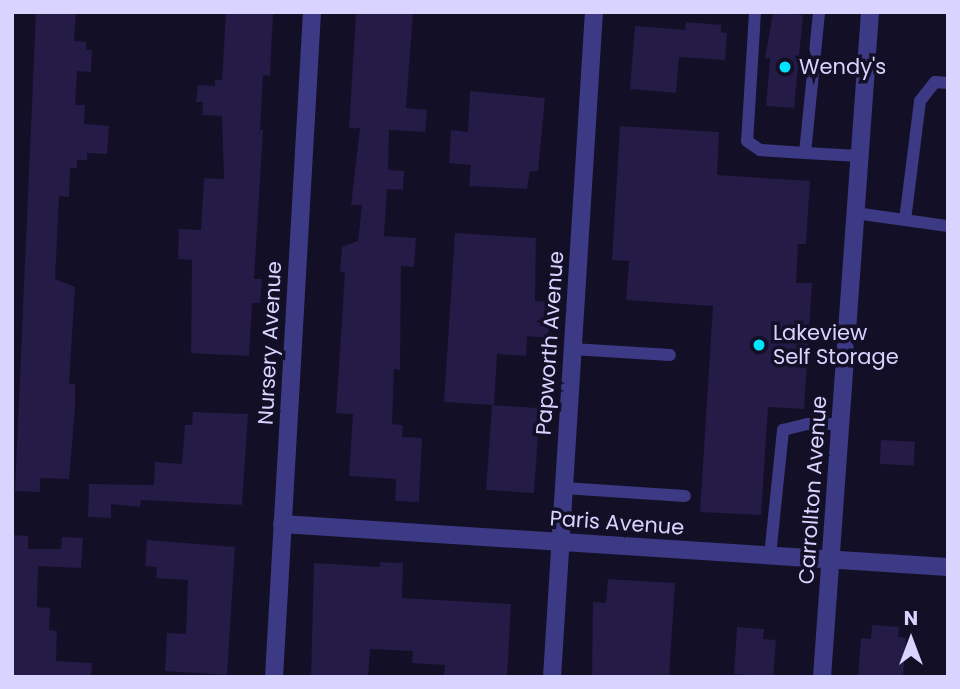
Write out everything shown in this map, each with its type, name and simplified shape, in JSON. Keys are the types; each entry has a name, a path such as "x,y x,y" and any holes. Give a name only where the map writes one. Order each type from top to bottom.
{"street":[{"name":"Nursery Avenue","path":"274,677 312,12"},
{"name":"Papworth Avenue","path":"552,677 594,12"},
{"name":"Carrollton Avenue","path":"822,677 870,12"},
{"name":"Paris Avenue","path":"282,524 948,567"}],"lane":[{"path":"755,12 747,141 760,150 859,156"},
{"path":"805,153 818,12"},
{"path":"905,220 920,101 935,82 948,83"},
{"path":"855,213 948,226"},
{"path":"572,349 670,355"},
{"path":"770,556 783,430 807,424 841,424"},
{"path":"564,488 685,496"}],"building":[{"path":"36,12 76,12 74,41 86,42 86,50 92,50 91,72 77,71 75,105 85,105 84,124 109,126 107,154 87,153 87,160 77,160 77,168 70,168 69,197 59,196 55,279 75,287 69,384 75,384 75,408 69,479 40,478 40,492 15,491"},
{"path":"226,12 273,12 270,76 263,75 260,130 263,130 254,279 262,279 260,303 252,303 249,356 191,353 192,260 178,259 179,229 201,230 204,178 224,179 222,116 202,115 203,102 196,102 198,85 215,86 215,80 222,80"},
{"path":"361,12 413,12 406,108 427,110 425,132 389,130 388,170 404,171 403,190 387,189 384,236 416,238 414,267 401,266 400,370 394,369 392,424 403,425 402,437 422,438 419,502 395,501 396,479 349,476 353,414 336,413 345,272 340,272 342,247 358,241 362,205 351,205 360,128 349,128 356,15"},
{"name":"Wendy's","path":"773,13 803,15 794,108 766,106 770,58 765,58"},
{"path":"686,22 721,25 721,32 727,33 725,60 679,57 676,93 630,89 635,26 685,30"},
{"path":"470,91 545,98 538,171 530,171 527,189 469,186 471,165 449,163 451,130 468,132"},
{"path":"620,126 719,132 717,175 810,181 806,244 798,244 796,283 812,283 804,409 768,407 761,515 700,512 713,306 626,300 629,261 612,260"},
{"path":"455,233 536,238 535,301 551,302 548,338 527,336 526,356 497,354 494,405 444,402"},
{"path":"492,405 540,408 534,493 486,490"},
{"path":"193,412 248,414 242,505 141,500 140,507 111,504 111,518 88,517 89,484 154,485 155,462 182,464 185,425 192,425"},
{"path":"881,440 915,442 914,466 880,464"},
{"path":"12,535 28,536 28,549 61,549 62,537 83,538 81,568 38,566 37,607 50,608 49,630 57,631 56,661 92,663 91,677 12,677"},
{"path":"147,540 235,547 227,675 165,671 167,633 186,634 188,580 156,578 157,567 145,566"},
{"path":"380,562 403,563 402,598 511,604 507,677 444,677 445,665 412,663 413,651 370,649 368,677 311,677 314,563 380,567"},
{"path":"608,579 675,583 669,677 592,675 593,602 606,603"},
{"path":"872,625 899,627 898,637 906,638 903,677 858,677 861,638 871,639"},
{"path":"737,627 764,629 763,639 776,640 773,677 734,674"}],"place":[{"name":"Wendy's","path":"785,67"},
{"name":"Lakeview Self Storage","path":"759,345"}]}
